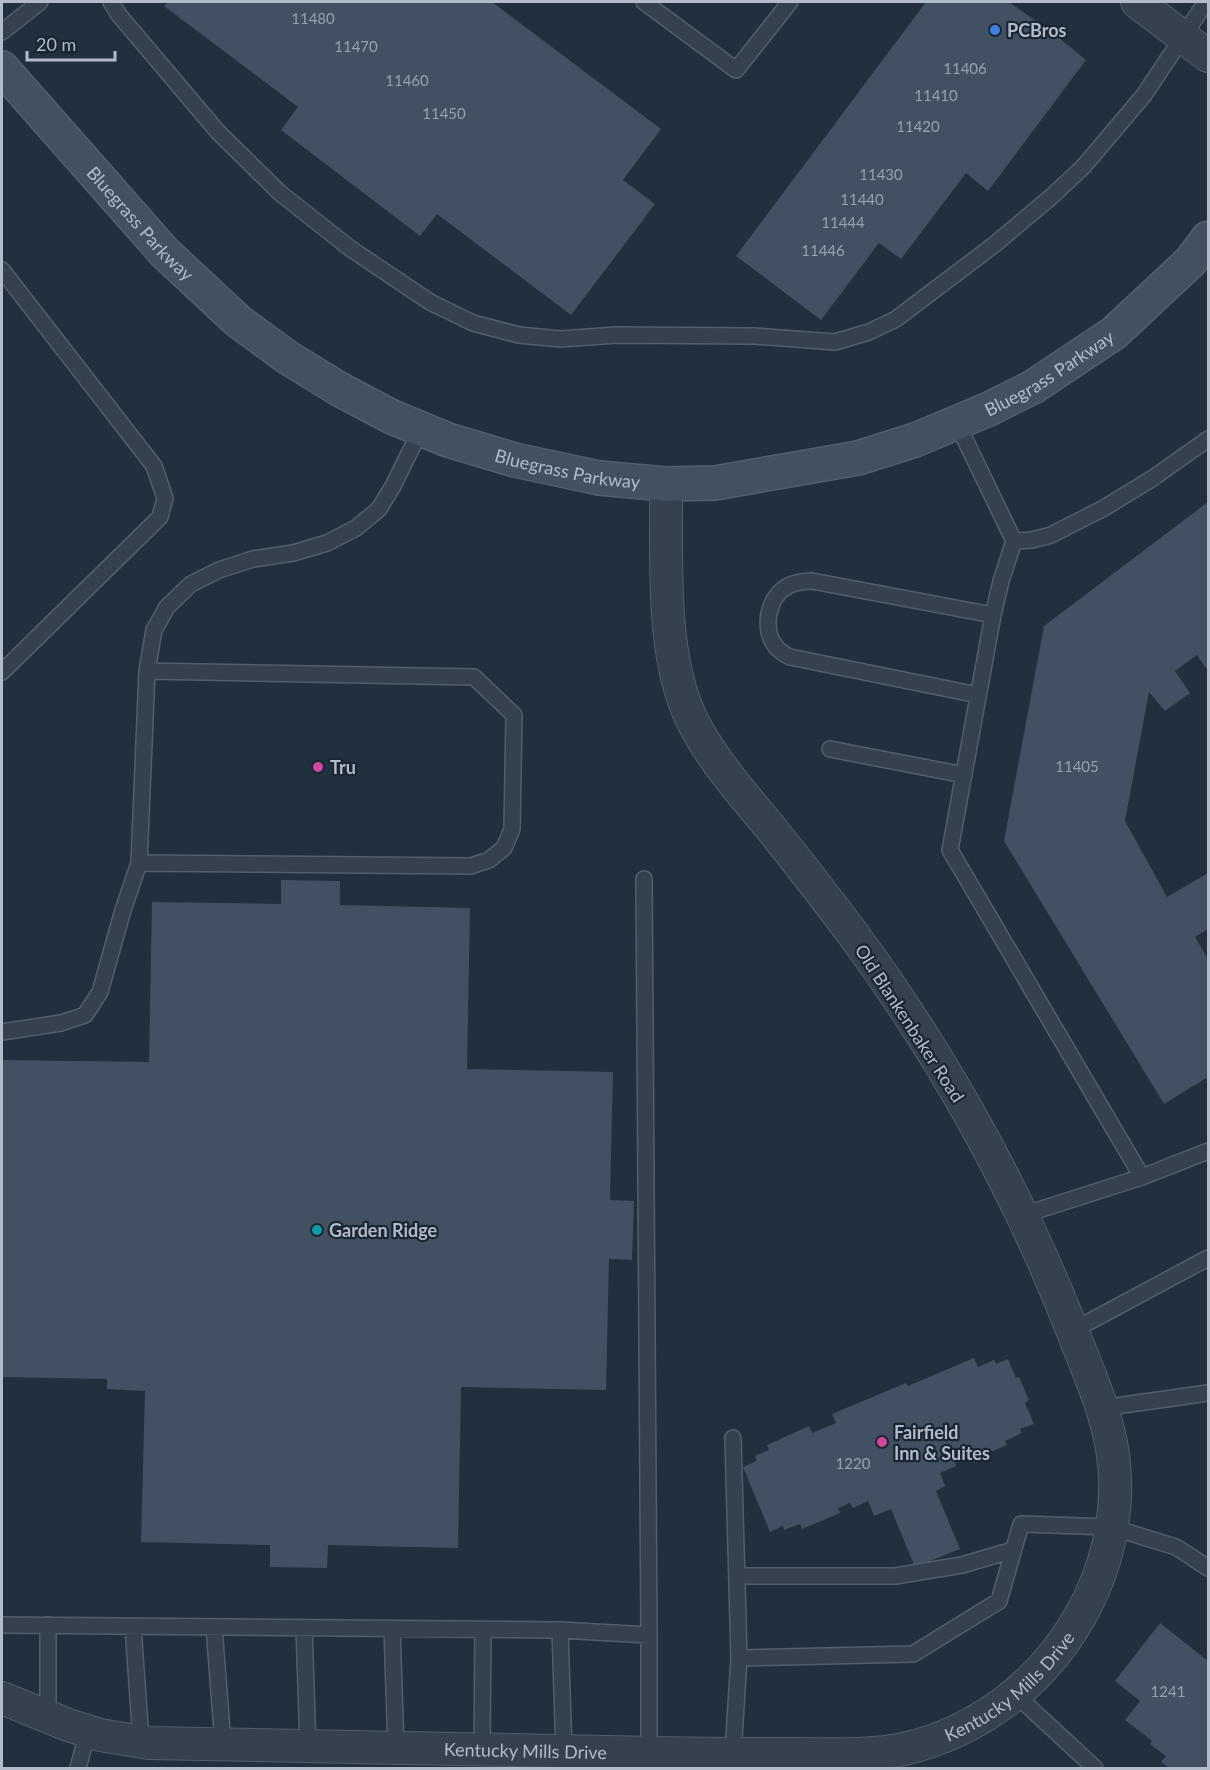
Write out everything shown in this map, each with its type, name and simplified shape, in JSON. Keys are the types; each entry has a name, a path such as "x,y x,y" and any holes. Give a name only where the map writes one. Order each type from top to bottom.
{"street":[{"path":"1137,2 1209,56"},
{"name":"Bluegrass Parkway","path":"2,68 164,252 238,321 287,357 339,389 392,417 448,440 515,460 599,478 666,484 715,483 858,458 915,440 989,409 1033,387 1114,333 1191,261 1209,238"},
{"name":"Old Blankenbaker Road","path":"666,484 667,594 670,634 687,710 702,740 724,771 798,861 855,937 925,1039 1005,1177 1051,1276 1102,1408 1113,1455 1115,1487 1111,1527 1103,1567 1095,1586"},
{"name":"Kentucky Mills Drive","path":"2,1698 88,1731 141,1741 402,1751 564,1752 649,1761 733,1754 877,1761 939,1738 984,1717 1016,1694 1047,1665 1067,1639 1095,1586"}],"lane":[{"path":"2,32 40,2"},
{"path":"111,2 119,15 218,132 280,194 351,249 430,302 473,323 519,335 561,339 616,335 742,336 835,342 869,332 896,319 995,244 1051,197 1076,174 1143,95 1206,2"},
{"path":"644,2 736,70 790,2"},
{"path":"2,270 154,466 165,498 160,517 2,672"},
{"path":"957,423 1014,541 993,615 950,850 1142,1177"},
{"path":"2,1032 61,1023 85,1015 100,993 123,910 139,863 147,671 154,630 167,607 190,584 219,570 327,543 356,528 384,501 421,429"},
{"path":"1014,541 1032,540 1051,535 1104,508 1209,439"},
{"path":"978,695 790,657 778,649 770,636 769,613 779,592 787,586 800,581 812,581 993,615"},
{"path":"139,863 471,866 489,860 504,848 512,828 514,716 474,677 147,671"},
{"path":"830,749 964,775"},
{"path":"644,879 649,1761"},
{"path":"1023,1215 1142,1177 1209,1150"},
{"path":"1072,1331 1209,1258"},
{"path":"1102,1408 1209,1393"},
{"path":"733,1754 739,1658 734,1438"},
{"path":"739,1658 913,1654 999,1601 1021,1524 1111,1527 1176,1547 1209,1568"},
{"path":"737,1576 895,1576 962,1565 1013,1550"},
{"path":"2,1625 561,1630 649,1635"},
{"path":"48,1625 48,1716"},
{"path":"133,1626 141,1741"},
{"path":"214,1627 223,1744"},
{"path":"304,1628 308,1746"},
{"path":"392,1629 402,1751"},
{"path":"482,1750 483,1630"},
{"path":"561,1630 564,1752"},
{"path":"1016,1694 1088,1767"},
{"path":"78,1768 88,1731"}],"building":[{"path":"168,2 492,2 661,129 623,180 655,204 571,315 437,214 420,236 281,130 298,107 164,6"},
{"path":"926,2 1009,2 1086,60 988,191 966,173 901,259 879,243 821,320 736,256"},
{"path":"1208,502 1208,671 1197,655 1175,671 1190,693 1165,711 1149,692 1125,821 1167,897 1208,873 1208,929 1195,937 1208,959 1208,1077 1164,1104 1004,841 1044,626"},
{"name":"Garden Ridge","path":"281,880 340,881 340,905 470,908 467,1069 613,1072 610,1200 634,1201 632,1260 609,1259 606,1390 461,1387 458,1548 328,1545 327,1568 270,1567 270,1545 141,1542 145,1391 107,1389 107,1379 2,1377 3,1060 149,1062 152,902 281,904"},
{"path":"974,1358 978,1367 994,1360 996,1364 1008,1359 1029,1400 1025,1403 1034,1424 1020,1429 1022,1433 1005,1441 1007,1445 969,1461 966,1455 954,1460 956,1466 940,1473 945,1486 936,1491 960,1549 915,1567 891,1509 874,1516 868,1501 853,1508 850,1503 838,1508 840,1513 802,1529 800,1524 784,1530 783,1526 770,1532 743,1467 757,1461 755,1456 769,1450 767,1445 809,1426 812,1433 836,1423 832,1414 906,1383 908,1386"},
{"path":"1160,1623 1208,1661 1208,1768 1170,1768 1161,1762 1166,1756 1150,1744 1152,1741 1125,1720 1140,1701 1115,1681"}],"place":[{"name":"PCBros","path":"995,30"},
{"name":"Tru","path":"318,767"},
{"name":"Garden Ridge","path":"317,1230"},
{"name":"Fairfield Inn & Suites","path":"882,1442"}]}
